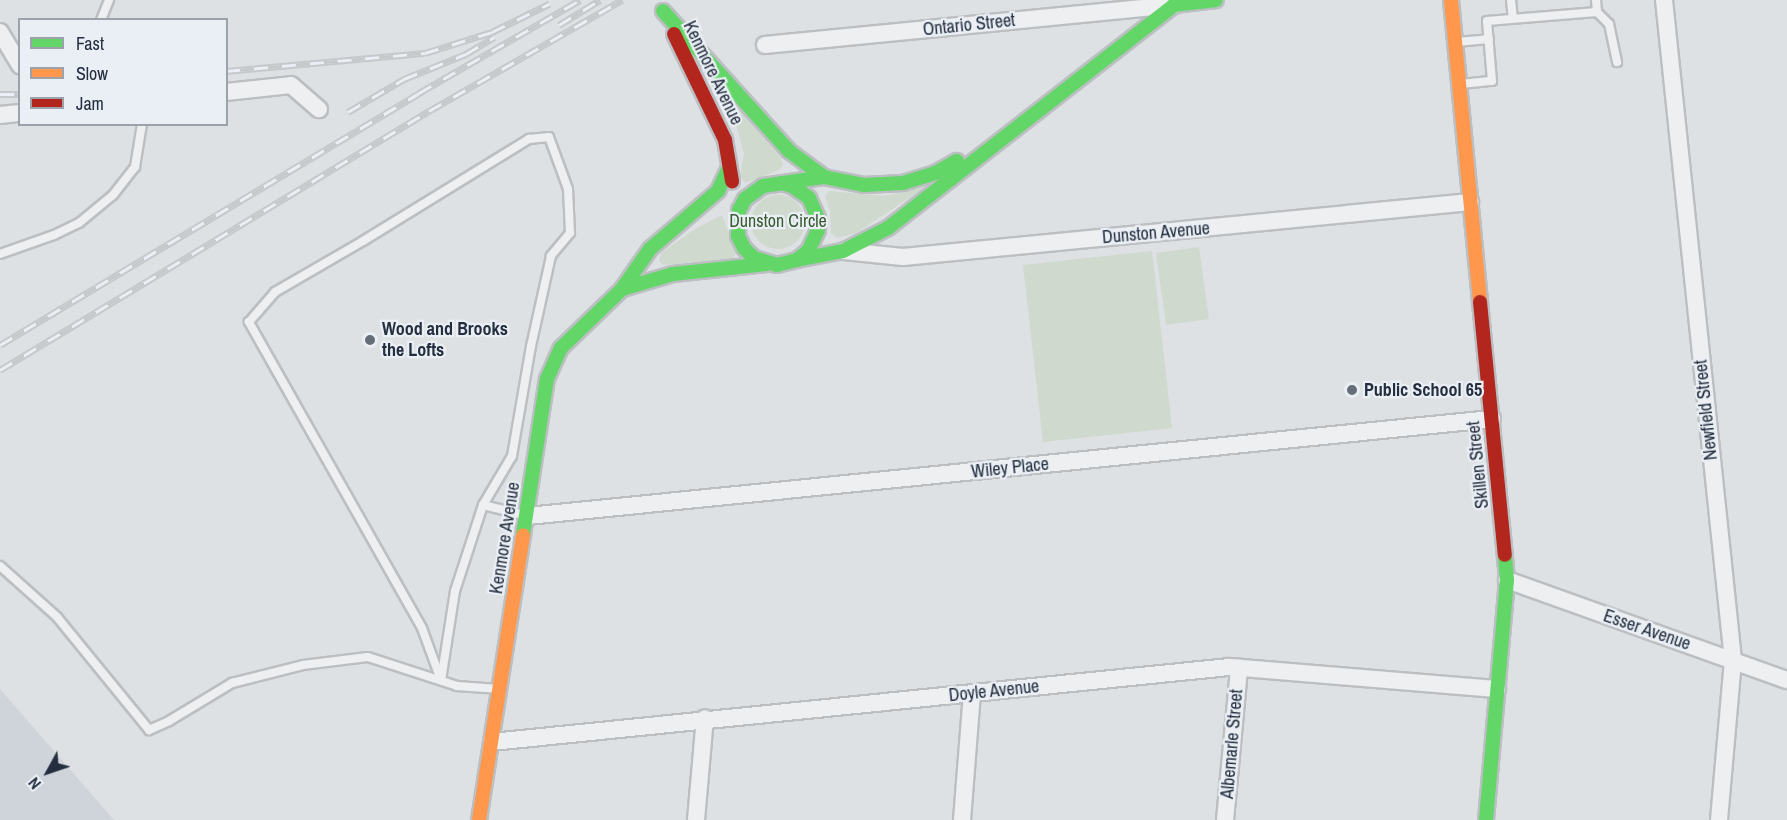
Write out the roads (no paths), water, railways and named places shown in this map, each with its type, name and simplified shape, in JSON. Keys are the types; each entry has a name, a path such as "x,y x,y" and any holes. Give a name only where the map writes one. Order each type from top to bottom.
{"street":[{"name":"Ontario Street","path":"765,45 1216,0"},
{"name":"Skillen Street","path":"1451,0 1508,580 1486,820"},
{"name":"Newfield Street","path":"1664,0 1732,660 1719,820"},
{"path":"729,167 739,210 738,229 744,248 754,258 766,264 777,265 843,251 888,228 1174,5"},
{"name":"Kenmore Avenue","path":"660,6 790,152"},
{"name":"Kenmore Avenue","path":"479,820 528,516 547,379 561,348 622,289 651,249 708,202 718,191 729,167 725,140 660,6"},
{"path":"0,32 18,62"},
{"path":"228,92 291,85 320,109"},
{"path":"0,115 18,113"},
{"path":"708,202 772,184 824,177 864,186 903,183 935,173 1012,131"},
{"path":"790,152 824,177"},
{"path":"790,152 815,207 818,230 815,242 797,260"},
{"path":"782,183 801,191 815,207"},
{"path":"739,210 754,190"},
{"name":"Dunston Avenue","path":"843,251 903,257 1470,202"},
{"name":"Kenmore Avenue","path":"622,289 673,274 766,264"},
{"name":"Wiley Place","path":"528,516 1492,419"},
{"name":"Esser Avenue","path":"1508,580 1787,680"},
{"name":"Doyle Avenue","path":"492,742 705,718 1239,668 1497,689"},
{"name":"Albemarle Street","path":"1225,820 1239,668"},
{"path":"962,820 972,694"},
{"path":"696,820 705,718"}],"lane":[{"path":"102,18 109,0"},
{"path":"1511,0 1513,18"},
{"path":"1596,0 1597,12 1610,24 1617,62"},
{"path":"1458,84 1492,81 1487,21 1597,12"},
{"path":"1454,42 1489,39"},
{"path":"0,254 79,223 113,195 135,167 142,126"},
{"path":"549,137 568,189 570,233 551,256 531,346 512,456 483,505 455,591 441,680 422,628 249,322 276,292 363,242 529,139 549,137"},
{"path":"483,505 501,507 528,516"},
{"path":"0,566 57,617 149,730 170,721 232,683 303,665 368,657 458,686 499,690"}],"railway":[{"path":"0,345 419,93 580,0"},
{"path":"559,25 600,0"},
{"path":"0,370 429,111 622,0"},
{"path":"228,71 425,53 492,32 549,4"},
{"path":"348,112 404,79 466,54 494,37"},
{"path":"0,94 18,94"}],"place":[{"name":"Wood and Brooks the Lofts","path":"370,340"},
{"name":"Public School 65","path":"1352,390"}],"park label":[{"name":"Dunston Circle","path":"778,221"}]}
